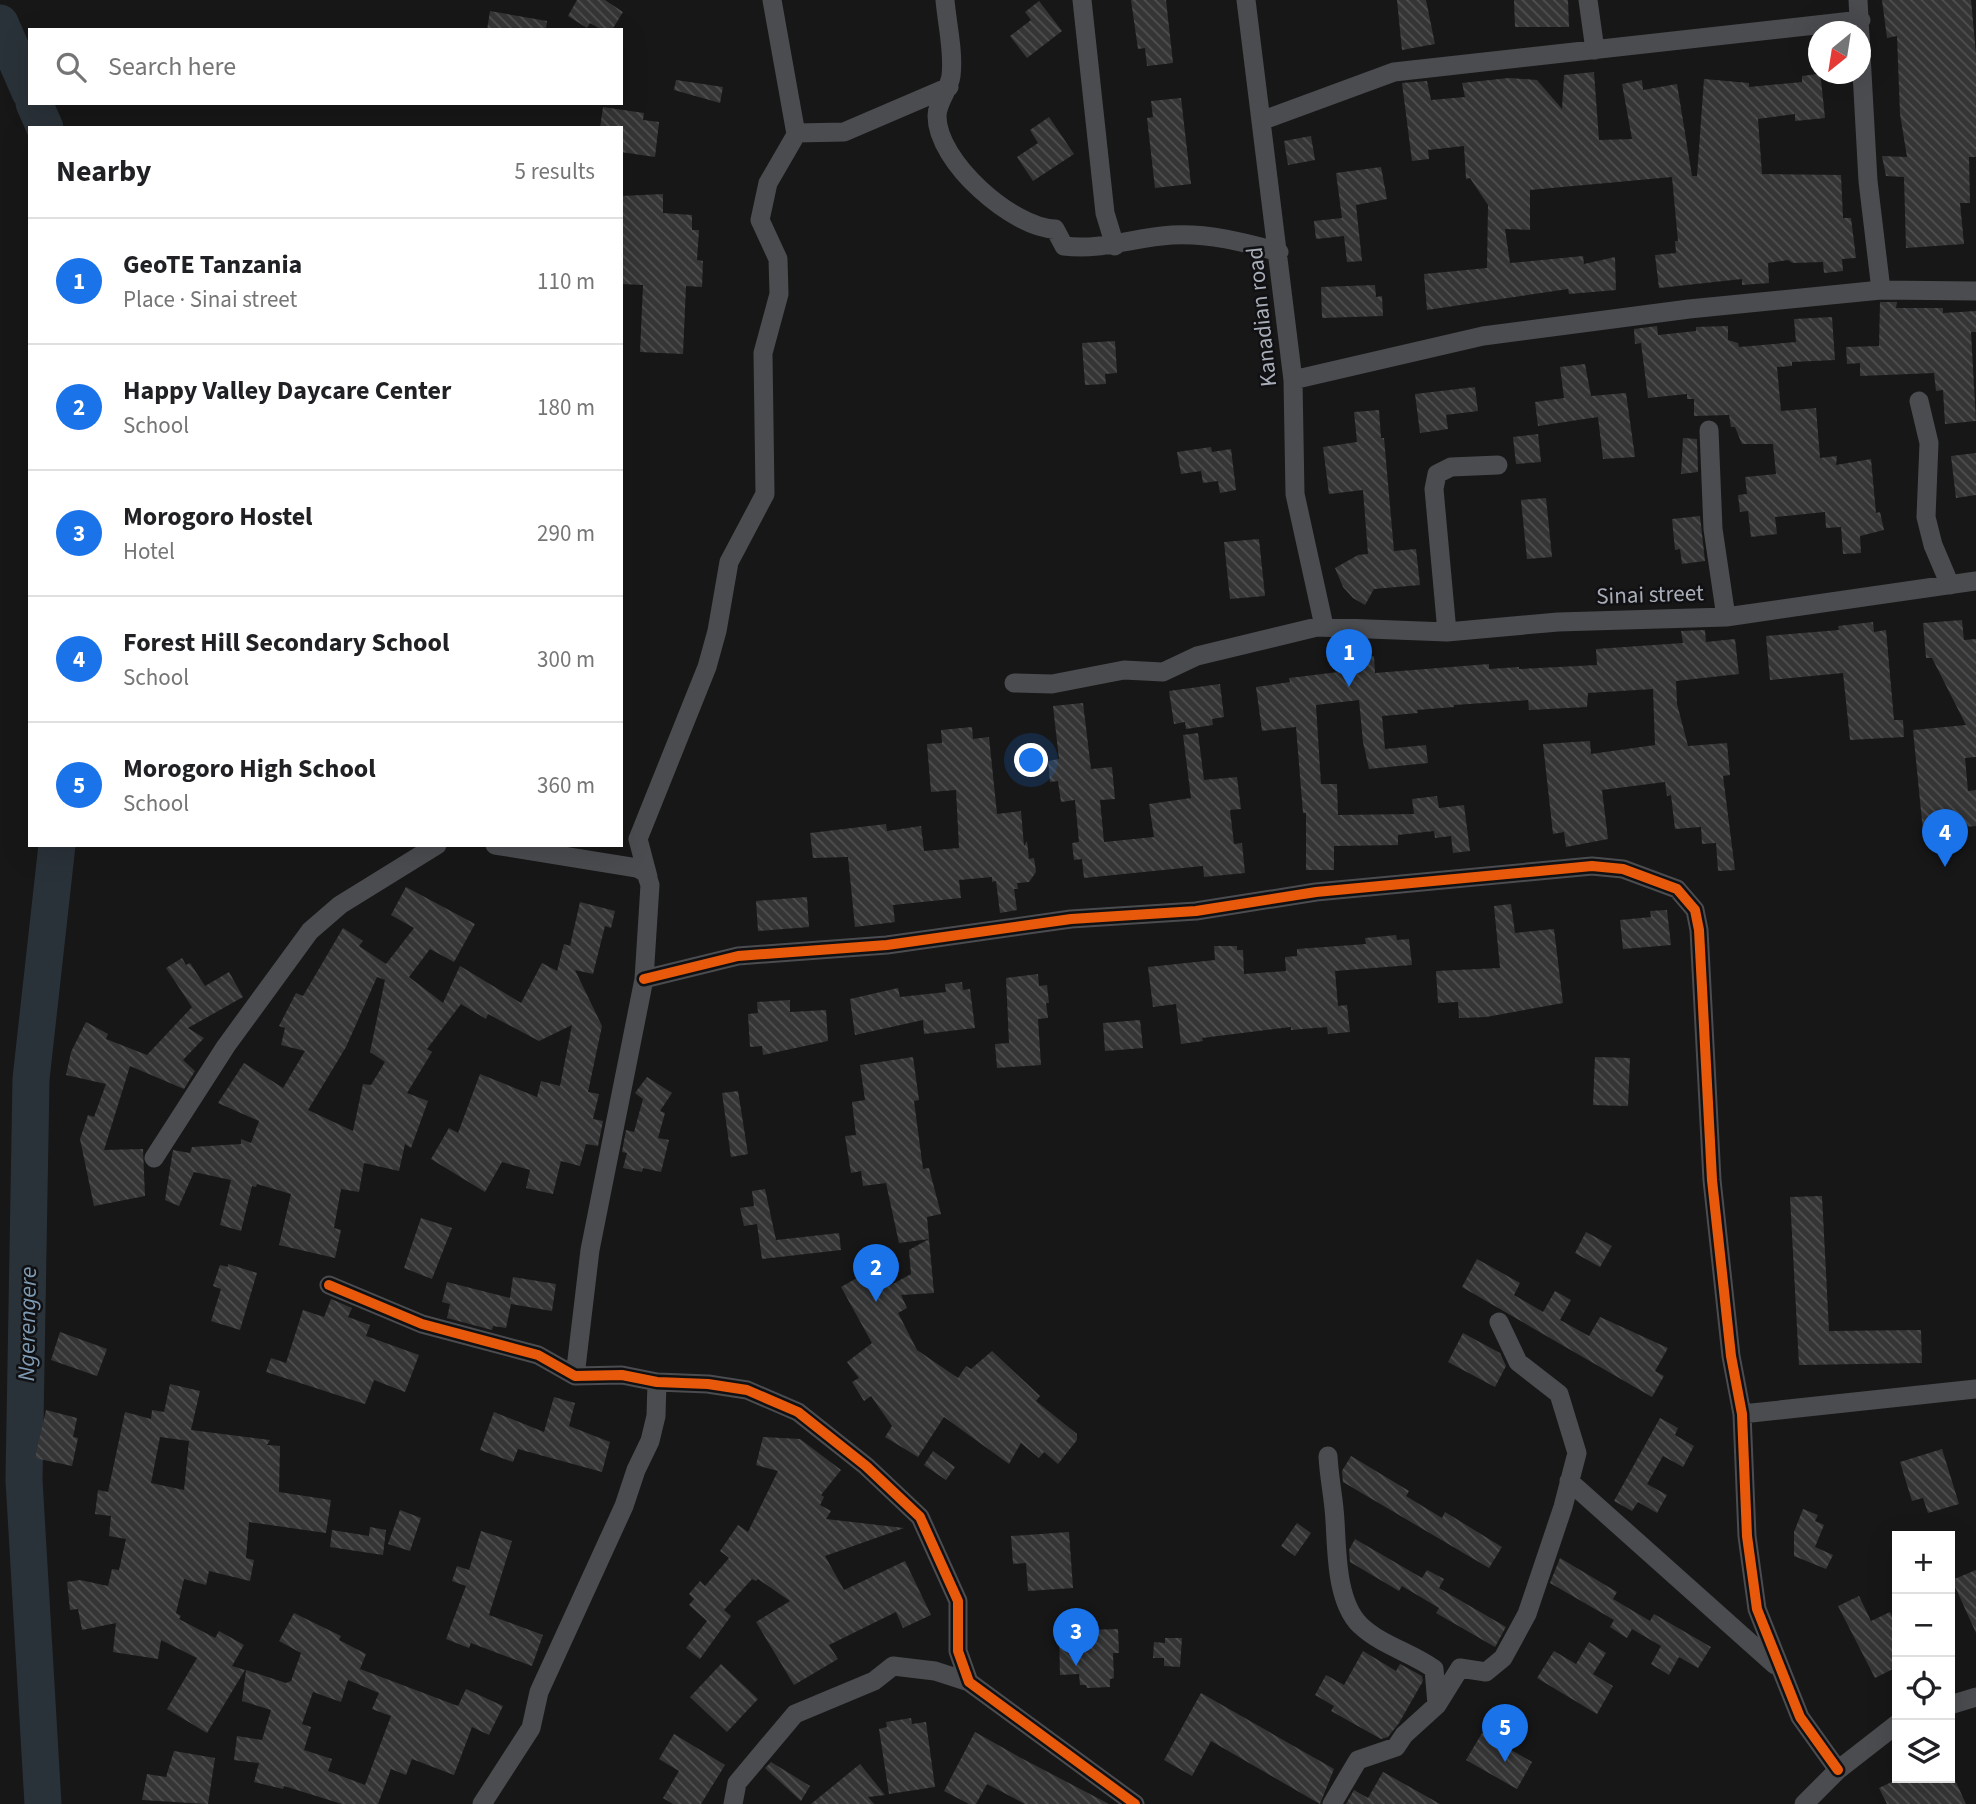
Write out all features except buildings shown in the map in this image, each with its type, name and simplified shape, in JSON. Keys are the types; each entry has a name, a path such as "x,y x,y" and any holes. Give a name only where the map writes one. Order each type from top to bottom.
{"street":[{"path":"575,1376 590,1250 644,979 651,898 638,839 707,667 718,631 729,562 765,494 763,353 779,295 778,259 760,220 768,183 796,134 772,0"},
{"path":"945,0 951,72 949,87 937,115 939,126 953,156 984,193 1020,221 1055,229 1064,246 1115,246 1173,235 1220,238 1279,251"},
{"path":"1082,0 1105,213 1115,246"},
{"name":"Kanadian road","path":"1246,0 1293,380 1295,494 1324,626"},
{"path":"1588,0 1595,50"},
{"path":"1858,0 1868,181 1881,290"},
{"path":"1261,121 1394,72 1861,20"},
{"path":"796,134 844,132 949,87"},
{"path":"1293,380 1483,336 1689,309 1881,290 1976,291"},
{"path":"1919,401 1928,443 1926,517 1933,545 1950,584"},
{"path":"1709,430 1713,529 1726,617"},
{"path":"1447,632 1434,488 1437,474 1451,467 1498,465"},
{"name":"Sinai street","path":"1014,682 1052,684 1124,670 1163,672 1197,656 1292,631 1324,626 1447,632 1558,622 1726,617 1976,581"},
{"path":"154,1158 226,1046 310,931 340,905 434,847"},
{"path":"508,847 630,866 640,869 648,877"},
{"path":"644,979 738,956 887,945 1006,926 1196,911 1435,879 1592,866 1623,869 1666,883 1691,902 1699,930 1712,1180 1731,1356 1742,1414 1751,1573 1757,1609 1778,1668 1800,1717 1838,1770"},
{"path":"329,1285 422,1324 538,1355 575,1376 622,1375 657,1382 708,1384 747,1390 776,1400 808,1419 866,1466 920,1517 958,1601 958,1651 969,1682"},
{"path":"1332,1804 1358,1760 1396,1746 1404,1735 1437,1705 1460,1668 1486,1672 1503,1658 1527,1614 1577,1453 1559,1394 1518,1362 1499,1322"},
{"path":"482,1804 531,1728 539,1692 624,1506 636,1470 650,1441 656,1416 657,1382"},
{"path":"1742,1414 1976,1390"},
{"path":"1328,1456 1340,1581 1352,1613 1359,1624 1379,1639 1403,1653 1413,1654 1434,1669 1437,1705"},
{"path":"1569,1481 1778,1668"},
{"path":"733,1804 737,1783 795,1714 874,1681 893,1666 935,1671 969,1682 1135,1804"},
{"path":"1955,1703 1976,1697"},
{"path":"1804,1804 1838,1770 1892,1728"}],"waterway":[{"name":"Ngerengere","path":"0,23 28,87"},
{"name":"Ngerengere","path":"35,105 44,126"},
{"name":"Ngerengere","path":"43,1804 24,1480 31,1079 57,847"}],"cycle path":[{"path":"644,979 738,956 887,945 1071,919 1196,911 1316,892 1592,866 1623,869 1677,889 1695,910 1699,930 1712,1180 1731,1356 1742,1414 1747,1536 1757,1609 1800,1717 1838,1770"},
{"path":"329,1285 422,1324 538,1355 575,1376 622,1375 657,1382 708,1384 747,1390 798,1412 866,1466 920,1517 958,1601 958,1651 969,1682 1135,1804"}],"place":[{"name":"GeoTE Tanzania","path":"1349,687"},
{"name":"Forest Hill Secondary School","path":"1945,867"},
{"name":"Happy Valley Daycare Center","path":"876,1302"},
{"name":"Morogoro Hostel","path":"1076,1666"},
{"name":"Morogoro High School","path":"1505,1762"}]}
